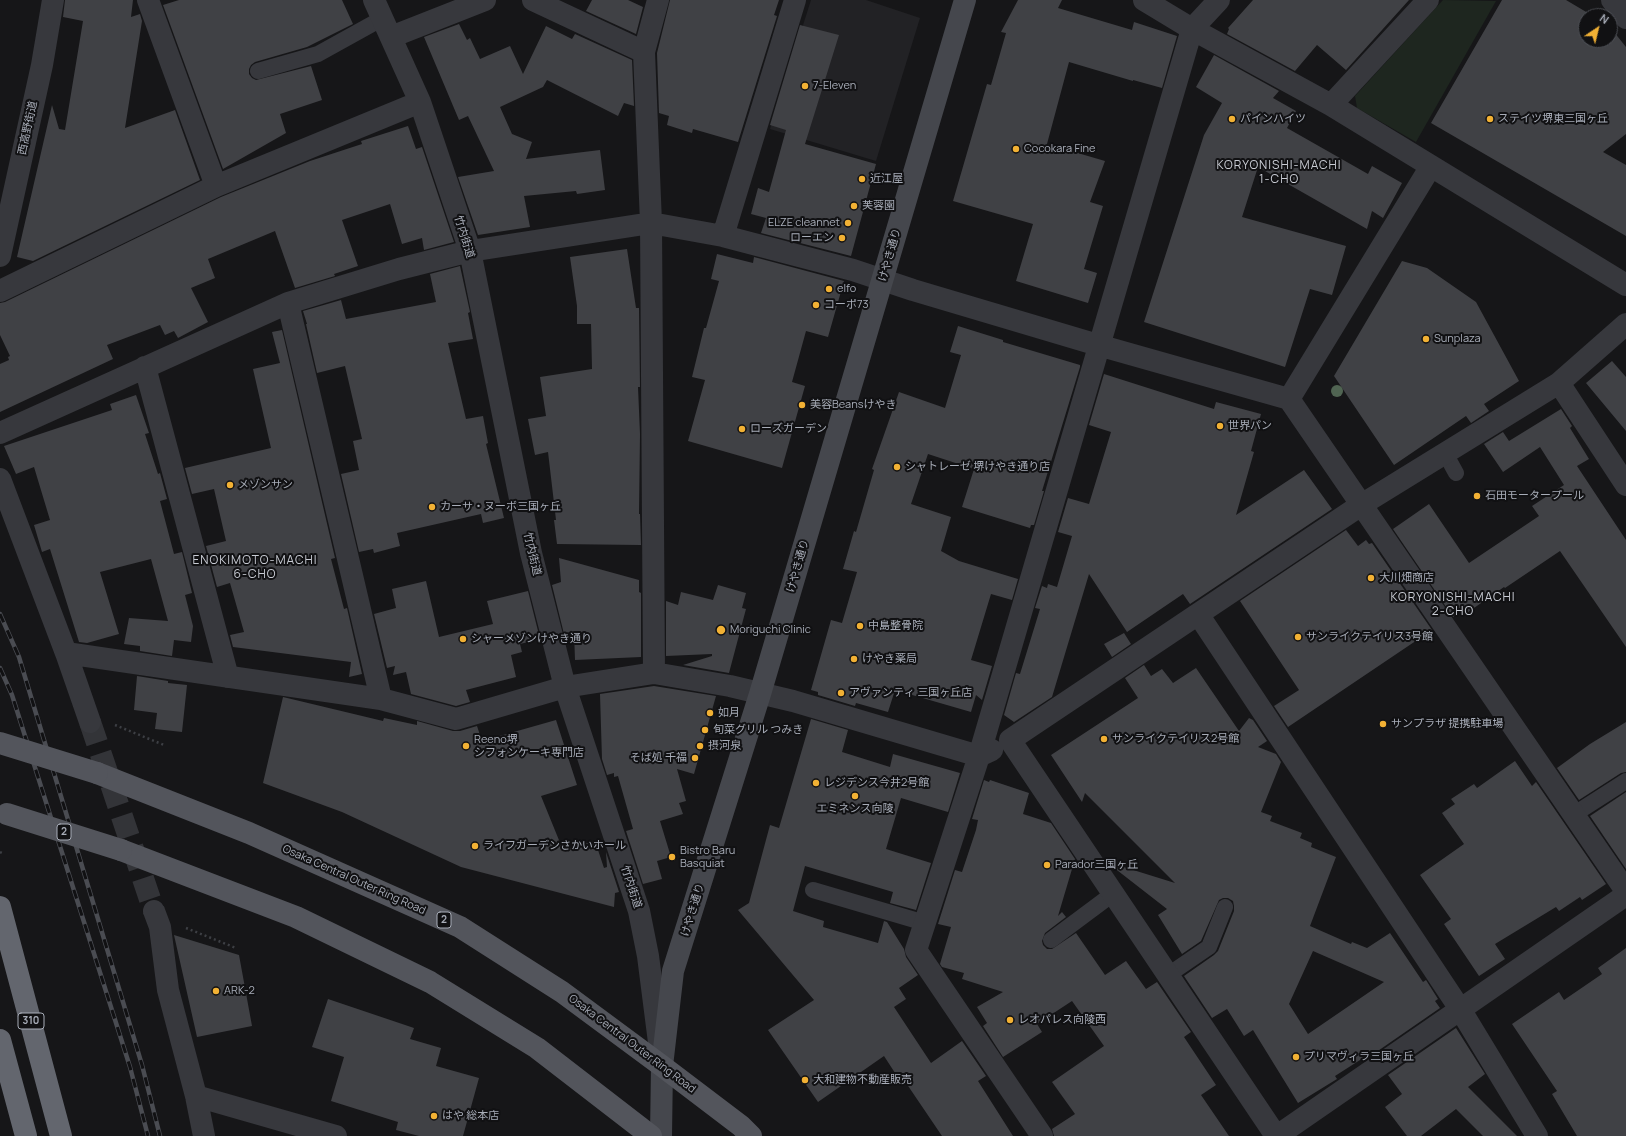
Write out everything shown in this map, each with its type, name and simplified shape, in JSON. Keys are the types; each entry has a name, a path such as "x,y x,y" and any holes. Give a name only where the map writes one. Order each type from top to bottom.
{"highway":[{"name":"310","path":"0,907 62,1136"},
{"path":"0,1040 26,1136"}],"main road":[{"name":"Osaka Central Outer Ring Road","path":"0,743 97,773 249,833 460,927 562,992 662,1066 751,1136"},
{"name":"2","path":"4,812 121,850 296,917 430,982 537,1048 651,1136"}],"street":[{"name":"西高野街道","path":"0,256 42,65 53,0"},
{"path":"148,0 216,186"},
{"path":"383,18 485,0"},
{"path":"533,0 644,52"},
{"path":"654,673 651,223 644,52 658,0"},
{"path":"723,236 795,0"},
{"name":"けやき通り","path":"661,1136 662,1066 674,971 760,694 965,0"},
{"path":"1144,0 1192,29 1331,105 1626,285"},
{"path":"1042,1136 916,950 979,756 1192,29 1219,0"},
{"path":"1331,105 1428,0"},
{"path":"1612,0 1626,18"},
{"name":"竹内街道","path":"383,18 420,102 470,251 531,553 565,687 639,911 648,956 662,1066"},
{"path":"0,291 216,186 420,102"},
{"path":"1289,399 1430,166"},
{"path":"0,433 288,303 399,269 470,251 651,223 723,236 853,270 1098,346 1289,399 1626,891"},
{"path":"288,303 381,699"},
{"path":"66,653 381,699 456,719 565,687 654,673 730,686 793,701 979,756 1010,740 1361,504 1559,382 1626,324"},
{"path":"145,368 228,677"},
{"path":"1559,382 1626,485"},
{"path":"0,479 89,718"},
{"path":"1198,614 1460,1009 1537,1136"},
{"path":"1010,740 1276,1136 1626,895"},
{"path":"156,915 160,927 168,990 196,1096 204,1136"},
{"path":"196,1096 336,1136"}],"lane":[{"path":"258,71 318,54 383,18"},
{"path":"1445,453 1456,473"},
{"path":"1574,814 1626,781"},
{"path":"813,890 925,923"},
{"path":"1051,940 1114,893"},
{"path":"1168,974 1209,947 1225,907"}],"path":[{"path":"89,718 164,745"},
{"path":"156,915 236,948"}],"shaded area":[{"path":"811,0 866,0 920,18 876,161 770,129"},
{"path":"1443,0 1496,1 1416,142 1357,108 1355,96"}],"building":[{"path":"65,0 133,0 131,17 140,14 142,21 125,128 175,110 200,180 33,261 17,257 52,105 59,129 65,130 83,21 63,17"},
{"path":"179,0 342,0 353,24 307,47 255,62 251,65 249,74 256,80 311,66 322,100 280,114 286,133 223,169 163,5"},
{"path":"592,0 628,0 643,7 636,34 586,11"},
{"path":"670,0 779,0 774,15 777,16 738,142 693,129 692,133 667,125 669,116 659,113 657,53"},
{"path":"1018,0 1062,0 1058,8 1132,30 1134,22 1177,36 1162,88 1069,62 1047,144 1105,161 1090,202 1103,206 1084,269 1097,273 1088,303 1016,281 1033,224 953,201 987,84 991,85 1006,33 1001,32"},
{"path":"1253,0 1409,0 1346,70 1317,45 1295,71 1227,34 1228,28"},
{"name":"ステイツ堺東三国ヶ丘","path":"1502,0 1566,0 1580,8 1578,8 1578,48 1618,48 1618,37 1626,47 1626,134 1603,152 1626,165 1626,236 1431,123"},
{"path":"459,24 467,40 470,38 480,59 510,46 523,74 546,26 572,39 575,34 632,60 634,106 624,103 618,116 547,80 543,87 500,107 512,134 532,142 526,159 600,150 605,190 577,194 576,191 524,196 530,227 478,235 458,177 494,171 468,116 459,120 424,37"},
{"path":"800,25 839,35 805,144 876,164 851,256 761,233 766,218 751,214 758,188 769,192 786,130 770,125"},
{"path":"1214,55 1279,91 1273,98 1296,111 1287,128 1368,174 1372,166 1402,183 1383,218 1372,211 1367,229 1258,167 1242,217 1346,246 1332,295 1310,289 1285,367 1144,322 1204,135 1222,103 1196,87"},
{"path":"408,126 416,149 422,147 454,242 424,250 422,238 402,244 390,204 342,220 358,266 334,274 335,276 295,288 275,231 208,259 215,278 191,288 208,322 178,338 174,331 165,335 160,325 107,345 113,359 0,412 0,364 9,360 8,357 10,356 0,335 0,303 5,302 221,197 310,161 362,144 361,141"},
{"path":"627,249 636,308 639,308 639,514 641,545 557,544 554,520 556,520 548,452 535,455 528,419 546,416 540,377 592,369 591,324 577,324 577,306 570,257"},
{"path":"717,254 753,263 754,257 844,281 828,337 806,331 792,382 805,386 782,468 688,441 705,380 692,377 704,328 706,328 719,281 711,279"},
{"name":"Sunplaza","path":"1402,261 1427,268 1476,302 1519,381 1484,404 1489,411 1471,423 1466,416 1394,465 1334,376"},
{"path":"460,266 470,312 468,313 473,339 448,343 466,419 483,416 488,443 486,444 504,518 483,523 481,514 397,533 400,546 374,553 373,549 359,552 341,474 359,470 353,441 362,439 345,366 317,373 303,311 341,300 346,319 436,302 430,274"},
{"path":"958,326 1003,340 1003,342 1080,365 1042,491 1044,491 1034,525 1031,525 1030,528 962,507 974,469 928,454 911,504 951,517 941,551 959,561 1018,579 1012,600 991,594 971,660 992,666 982,700 976,695 971,712 895,690 888,712 856,703 855,706 818,695 818,692 811,690 831,620 842,623 857,572 843,569 854,531 856,532 874,470 872,469 899,392 945,408 961,355 950,352"},
{"path":"282,330 335,558 331,559 344,609 347,608 362,674 349,677 351,662 233,647 230,635 244,632 230,583 217,587 206,546 226,541 214,489 192,494 185,468 271,448 253,369 280,363 272,332"},
{"path":"1612,361 1626,377 1626,431 1586,383"},
{"path":"1104,374 1214,409 1216,402 1261,414 1251,451 1254,452 1236,515 1304,470 1332,509 1190,604 1183,594 1127,632 1089,574 1052,697 1014,722 1004,715 1016,673 1020,674 1040,609 1035,608 1042,586 1047,588 1048,584 1057,587 1072,536 1058,532 1068,498 1089,504 1111,432 1089,425"},
{"path":"136,395 149,433 145,434 158,474 160,473 167,499 160,501 174,554 182,552 192,593 185,595 193,626 191,642 174,640 172,656 140,651 140,646 124,644 129,618 168,621 151,559 100,572 119,634 87,643 79,642 50,549 42,552 34,525 50,520 34,467 16,474 4,446 112,410 110,404"},
{"path":"1561,409 1572,426 1570,428 1589,459 1577,466 1626,540 1626,647 1560,551 1464,615 1461,611 1453,617 1393,529 1429,504 1469,563 1539,516 1532,506 1564,485 1540,447 1503,472 1484,444 1503,432 1509,441"},
{"path":"1346,530 1358,546 1366,540 1369,544 1372,543 1432,630 1288,727 1274,706 1299,690 1240,601"},
{"path":"559,558 639,580 639,592 641,593 641,657 575,660 574,632 564,634 552,585 561,582"},
{"name":"シャーメゾンけやき通り","path":"426,581 439,637 493,624 487,601 528,591 540,639 520,644 522,652 511,655 516,677 466,690 470,702 456,706 411,694 406,672 393,675 395,666 387,668 374,614 396,608 392,589"},
{"path":"718,585 746,593 742,608 746,609 729,673 683,665 712,656 712,654 666,656 666,601 678,605 681,592 713,600"},
{"path":"1124,633 1131,644 1112,657 1104,644"},
{"path":"1144,665 1151,676 1162,669 1173,683 1196,668 1239,731 1249,718 1253,720 1267,741 1258,747 1276,754 1281,762 1261,812 1272,816 1270,821 1302,833 1300,838 1312,843 1311,847 1336,857 1310,926 1351,944 1352,942 1367,948 1390,933 1423,982 1426,980 1438,999 1435,1001 1440,1008 1372,1055 1371,1053 1335,1076 1337,1079 1298,1103 1253,1030 1244,1036 1227,1009 1212,1018 1184,976 1218,951 1234,911 1233,901 1228,898 1219,900 1201,941 1182,954 1158,915 1167,909 1113,867 1114,864 1175,883 1085,793 1082,802 1051,755 1138,698 1125,678","holes":["1313,951 1384,982 1308,1034 1289,1004"]},
{"path":"137,676 168,681 168,683 187,685 182,732 155,729 157,713 134,710"},
{"path":"654,686 716,696 694,774 677,769 686,801 679,803 683,814 660,821 671,857 657,861 662,879 643,884 626,831 633,829 618,776 614,777 614,773 607,775 602,759 600,694"},
{"path":"283,697 383,721 384,718 417,725 417,721 453,731 460,731 477,726 482,741 556,720 577,785 541,796 563,850 595,841 604,868 607,867 606,852 619,892 615,893 614,907 461,867 342,812 263,783"},
{"path":"811,719 848,730 842,752 890,767 893,754 960,773 948,812 901,798 886,849 931,863 916,910 890,903 893,892 805,866 793,911 824,921 823,927 878,943 884,921 887,922 904,949 906,957 918,975 899,988 906,999 894,1007 931,1063 962,1041 986,1076 978,1081 1013,1136 942,1136 900,1074 897,1076 884,1056 818,1102 768,1030 814,1000 738,910 749,903 770,825 779,828"},
{"path":"1626,722 1626,772 1621,773 1579,800 1557,768 1590,744"},
{"path":"1515,761 1532,786 1536,782 1606,884 1582,900 1580,897 1559,911 1556,907 1495,944 1505,959 1479,976 1444,924 1451,919 1420,875 1464,844 1442,813 1455,804 1451,799 1474,784 1477,788"},
{"path":"984,780 989,782 990,780 1029,793 1023,814 1051,823 1075,859 1058,916 1062,912 1066,917 1045,933 1042,941 1043,945 1047,949 1052,949 1076,933 1105,975 1126,961 1146,989 1157,982 1191,1032 1184,1037 1216,1085 1201,1095 1229,1136 1054,1136 1052,1129 1075,1114 1052,1082 1104,1046 1072,1001 1037,1024 1042,1032 1003,1057 983,1026 987,1023 977,1007 1003,992 962,979 964,973 942,967 940,964 951,927 938,924 955,870 962,872 976,830 978,820 972,819"},
{"path":"1626,792 1626,869 1590,816"},
{"name":"ARK-2","path":"174,935 239,955 252,1026 197,1037"},
{"path":"1626,948 1626,1136 1577,1136 1552,1094 1557,1091 1512,1024 1559,992 1564,1000 1602,974 1598,968"},
{"path":"328,999 414,1028 410,1039 441,1048 436,1066 479,1078 463,1136 419,1136 396,1130 398,1122 331,1101 344,1057 312,1047"},
{"path":"1456,1028 1485,1074 1468,1087 1517,1136 1483,1136 1456,1109 1421,1136 1407,1136 1385,1107 1402,1094 1388,1075"}],"tunnel":[{"path":"90,722 154,911"}],"railway":[{"path":"0,614 19,657 142,1065 160,1136"},
{"path":"0,668 12,695 130,1067 148,1136"}],"place":[{"name":"7-Eleven","path":"805,86"},
{"name":"パインハイツ","path":"1232,119"},
{"name":"ステイツ堺東三国ヶ丘","path":"1490,119"},
{"name":"Cocokara Fine","path":"1016,149"},
{"name":"近江屋","path":"862,179"},
{"name":"芙蓉園","path":"854,206"},
{"name":"ELZE cleannet","path":"848,223"},
{"name":"ローエン","path":"842,238"},
{"name":"elfo","path":"829,289"},
{"name":"コーポ73","path":"816,305"},
{"name":"Sunplaza","path":"1426,339"},
{"name":"美容Beansけやき","path":"802,405"},
{"name":"世界パン","path":"1220,426"},
{"name":"ローズガーデン","path":"742,429"},
{"name":"シャトレーゼ 堺けやき通り店","path":"897,467"},
{"name":"メゾンサン","path":"230,485"},
{"name":"石田モータープール","path":"1477,496"},
{"name":"カーサ・ヌーボ三国ヶ丘","path":"432,507"},
{"name":"大川畑商店","path":"1371,578"},
{"name":"中島整骨院","path":"860,626"},
{"name":"Moriguchi Clinic","path":"721,630"},
{"name":"サンライクテイリス3号館","path":"1298,637"},
{"name":"シャーメゾンけやき通り","path":"463,639"},
{"name":"けやき薬局","path":"854,659"},
{"name":"アヴァンティ 三国ヶ丘店","path":"841,693"},
{"name":"如月","path":"710,713"},
{"name":"サンプラザ 提携駐車場","path":"1383,724"},
{"name":"旬菜グリル つみき","path":"705,730"},
{"name":"サンライクテイリス2号館","path":"1104,739"},
{"name":"Reeno堺 シフォンケーキ専門店","path":"466,746"},
{"name":"摂河泉","path":"700,746"},
{"name":"そば処 千福","path":"695,758"},
{"name":"レジデンス今井2号館","path":"816,783"},
{"name":"エミネンス向陵","path":"855,796"},
{"name":"ライフガーデンさかいホール","path":"475,846"},
{"name":"Bistro Baru Basquiat","path":"672,857"},
{"name":"Parador三国ヶ丘","path":"1047,865"},
{"name":"ARK-2","path":"216,991"},
{"name":"レオパレス向陵西","path":"1010,1020"},
{"name":"プリマヴィラ三国ヶ丘","path":"1296,1057"},
{"name":"大和建物不動産販売","path":"805,1080"},
{"name":"はや 総本店","path":"434,1116"}],"district":[{"name":"KORYONISHI-MACHI 1-CHO","path":"1279,173"},
{"name":"ENOKIMOTO-MACHI 6-CHO","path":"255,568"},
{"name":"KORYONISHI-MACHI 2-CHO","path":"1453,605"}]}
